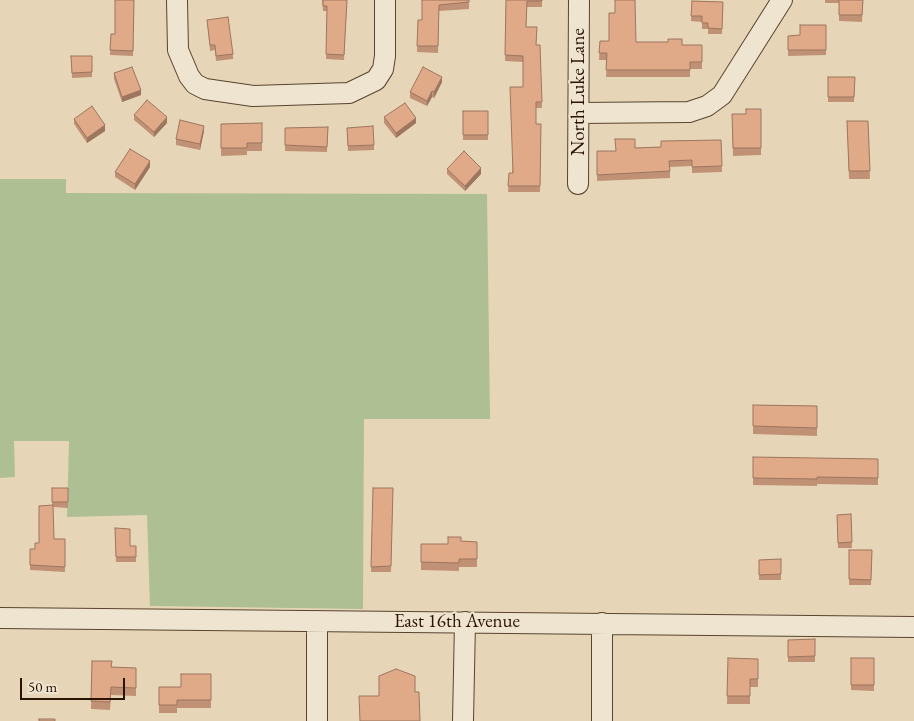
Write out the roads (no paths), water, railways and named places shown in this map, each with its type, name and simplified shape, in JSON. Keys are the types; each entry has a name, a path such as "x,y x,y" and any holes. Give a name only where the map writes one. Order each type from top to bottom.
{"street":[{"path":"177,0 178,50 189,76 195,84 205,89 253,96 348,93 376,80 383,69 385,56 385,0"},
{"name":"North Luke Lane","path":"578,184 579,0"},
{"path":"579,113 689,112 707,106 722,95 782,0"},
{"name":"East 16th Avenue","path":"0,618 914,627"},
{"path":"317,621 317,721"},
{"path":"463,721 465,622"},
{"path":"602,623 602,721"}]}
